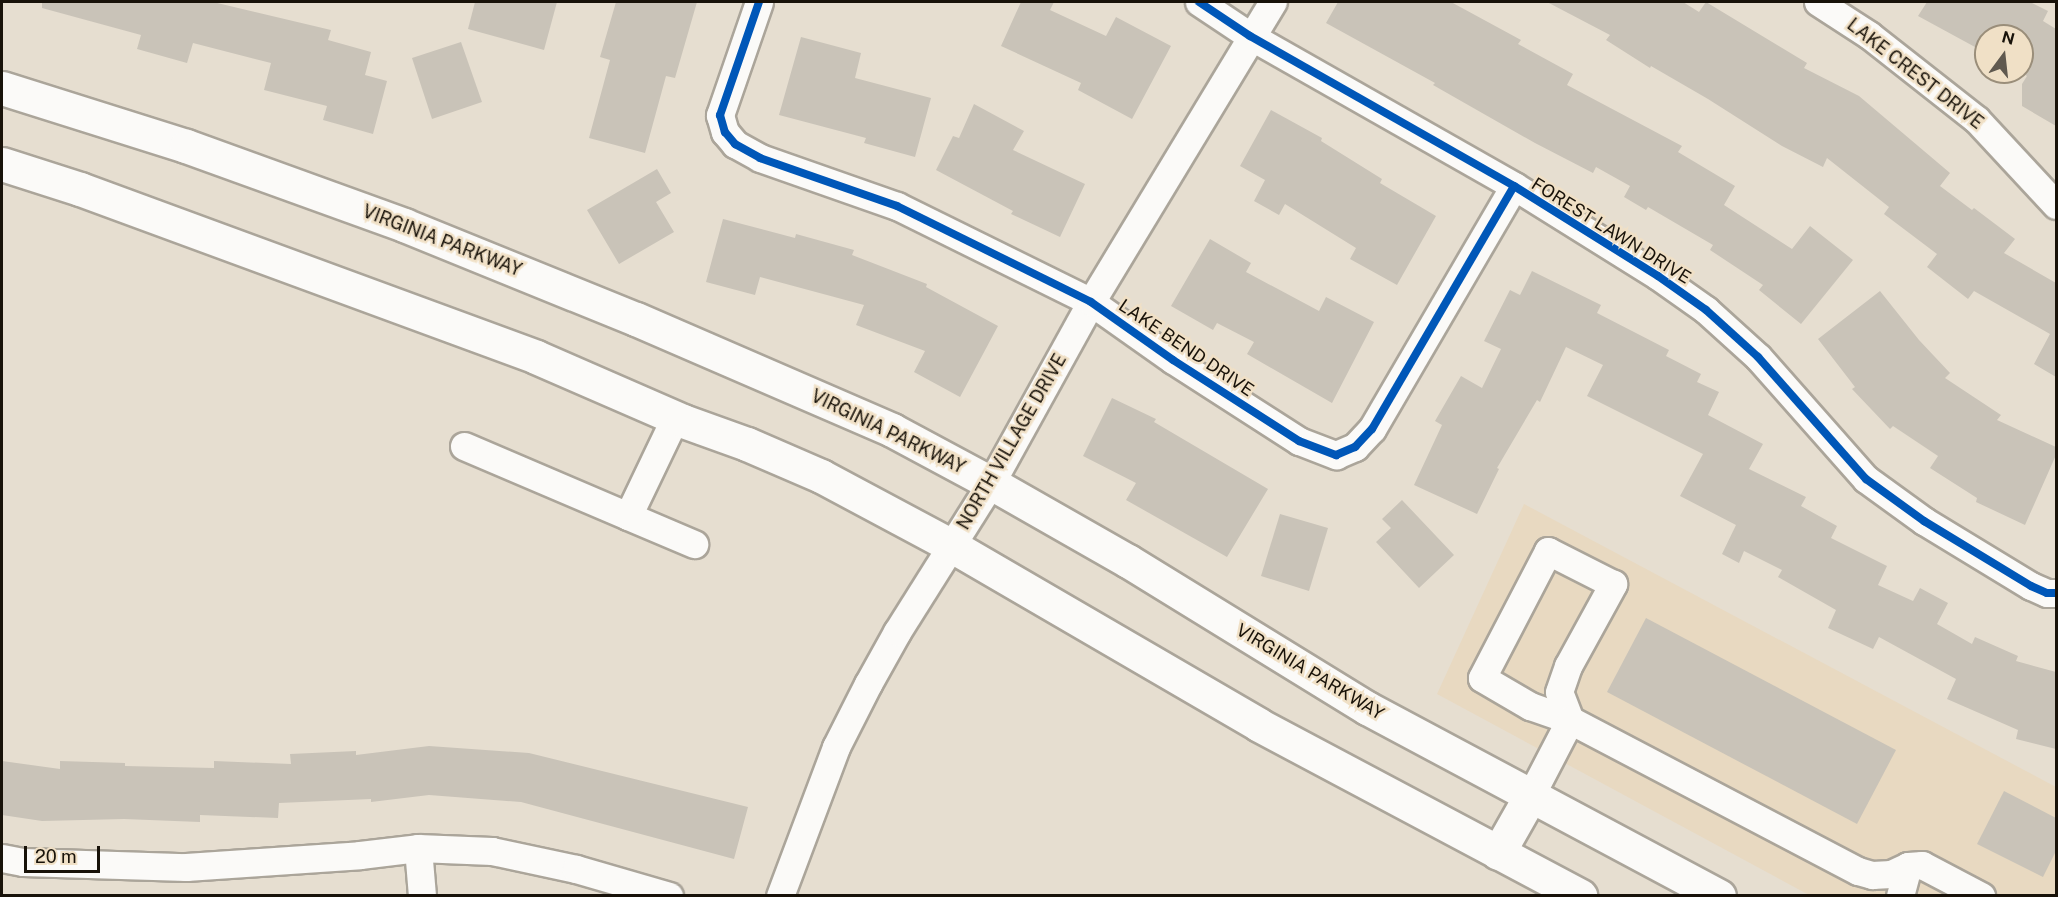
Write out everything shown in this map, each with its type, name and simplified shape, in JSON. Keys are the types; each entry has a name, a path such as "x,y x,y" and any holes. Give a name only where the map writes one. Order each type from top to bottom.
{"main road":[{"name":"VIRGINIA PARKWAY","path":"2,88 186,146 415,229 636,319 892,430 992,483 1128,561 1367,708 1719,896"},
{"path":"2,164 80,189 365,292 536,357 675,418 747,444 821,476 952,546 1179,680 1580,896"},
{"path":"1498,853 1531,795"}],"street":[{"name":"LAKE BEND DRIVE","path":"759,2 720,115 725,132 735,144 760,158 897,206 1091,302 1173,360 1299,441 1336,454 1355,447 1372,429 1514,186"},
{"name":"FOREST LAWN DRIVE","path":"1199,2 1250,36 1514,186 1658,276 1706,310 1758,357 1866,479 1924,521 2031,586 2047,593 2056,593"},
{"name":"NORTH VILLAGE DRIVE","path":"780,896 836,747 897,632 992,483 1091,302 1250,36 1273,2"},
{"name":"LAKE CREST DRIVE","path":"1818,2 1869,35 1977,120 2056,206"},
{"path":"628,516 675,418"},
{"path":"464,446 694,543"},
{"path":"1531,795 1570,720 1559,692 1568,666 1613,584 1548,551 1482,678 1530,706 1570,720 1858,871 1872,875 1891,874 1908,866 1922,865 1981,896"},
{"path":"418,848 422,896"},
{"path":"2,858 23,862 186,867 360,855 418,848 492,851 576,869 669,896"},
{"path":"1900,896 1908,866"}],"shaded area":[{"path":"1524,504 2056,787 2056,895 1809,895 1437,694"}],"building":[{"path":"42,2 213,2 331,30 328,40 371,52 365,75 387,81 373,134 323,120 327,106 264,90 271,63 193,43 187,63 137,49 141,35 42,8"},
{"path":"475,2 557,2 544,50 468,29"},
{"path":"616,2 697,2 675,78 666,76 645,153 589,138 610,60 600,57"},
{"path":"1021,2 1054,2 1050,10 1106,36 1116,17 1171,46 1132,119 1078,90 1081,83 1001,46"},
{"path":"1338,2 1451,2 1521,40 1518,44 1573,74 1567,85 1682,146 1678,152 1735,186 1724,205 1792,249 1810,226 1853,260 1801,324 1759,290 1763,285 1710,250 1713,245 1648,207 1646,210 1624,197 1630,186 1596,167 1593,173 1535,143 1433,85 1435,83 1326,23"},
{"path":"1547,2 1683,2 1699,12 1706,2 1807,63 1804,68 1859,96 1950,173 1940,186 2015,239 2004,253 2056,283 2056,377 2034,364 2050,334 1974,291 1968,299 1927,267 1937,254 1884,214 1889,207 1827,158 1823,167 1782,146 1708,99 1651,66 1650,68 1606,40 1610,35"},
{"path":"1927,2 2030,2 2048,11 2043,21 2056,29 2056,126 2022,106 2022,84 2034,84 2034,24 1974,24 1974,46 1918,16"},
{"path":"801,37 861,53 855,78 931,98 915,157 864,143 866,138 779,115"},
{"path":"461,42 482,102 432,119 412,58"},
{"path":"974,104 1024,131 1013,150 1085,184 1060,237 1011,214 1013,211 936,170 953,136 959,138"},
{"path":"1271,110 1322,138 1321,141 1382,179 1380,183 1436,216 1397,285 1350,259 1356,248 1285,204 1279,215 1254,201 1265,180 1240,166"},
{"path":"657,169 671,193 656,202 674,232 619,264 587,210"},
{"path":"723,219 795,238 796,234 854,250 852,255 927,284 926,287 998,326 960,397 914,372 925,351 856,325 864,305 760,277 755,295 706,282"},
{"path":"1210,239 1251,263 1246,272 1319,311 1326,297 1374,322 1332,403 1247,354 1254,342 1217,323 1213,330 1171,306"},
{"path":"1532,271 1601,305 1597,313 1669,350 1666,356 1701,374 1697,382 1719,392 1708,415 1763,444 1749,469 1806,497 1801,506 1837,526 1831,538 1887,566 1878,585 1913,601 1920,588 1948,603 1937,624 1972,644 1975,637 2018,656 2016,661 2056,672 2056,749 2016,739 2018,730 1947,699 1956,679 1879,637 1873,649 1828,628 1836,610 1778,577 1782,570 1744,551 1739,563 1722,554 1736,525 1680,496 1703,454 1587,396 1603,365 1566,347 1540,402 1537,400 1497,468 1499,469 1477,514 1414,485 1442,425 1435,421 1461,376 1482,388 1501,349 1484,341 1510,290 1520,295"},
{"path":"1880,291 1919,340 1950,373 1945,378 2001,415 1997,420 2056,447 2056,455 2025,525 1976,502 1977,498 1930,468 1938,456 1893,426 1890,429 1852,389 1855,387 1818,339"},
{"path":"1112,398 1156,419 1154,422 1268,489 1227,557 1126,500 1136,483 1083,456"},
{"path":"1402,500 1454,555 1419,588 1376,542 1391,528 1382,519"},
{"path":"1280,514 1328,528 1309,591 1261,576"},
{"path":"1646,618 1896,750 1857,824 1607,692"},
{"path":"429,746 529,753 748,807 734,859 521,802 429,795 371,802 371,799 279,803 278,818 200,815 200,822 124,819 42,821 2,815 2,761 60,769 60,761 125,763 125,766 214,768 214,761 291,764 290,754 356,751 356,755"},
{"path":"2004,791 2056,818 2056,851 2043,877 1977,844"}],"cycle path":[{"path":"759,2 720,115 725,132 735,144 760,158 897,206 1091,302 1173,360 1299,441 1336,455 1355,447 1372,429 1514,186"},
{"path":"1199,2 1250,36 1514,186 1658,276 1706,310 1758,357 1866,479 1924,521 2031,586 2047,593 2056,593"}]}
